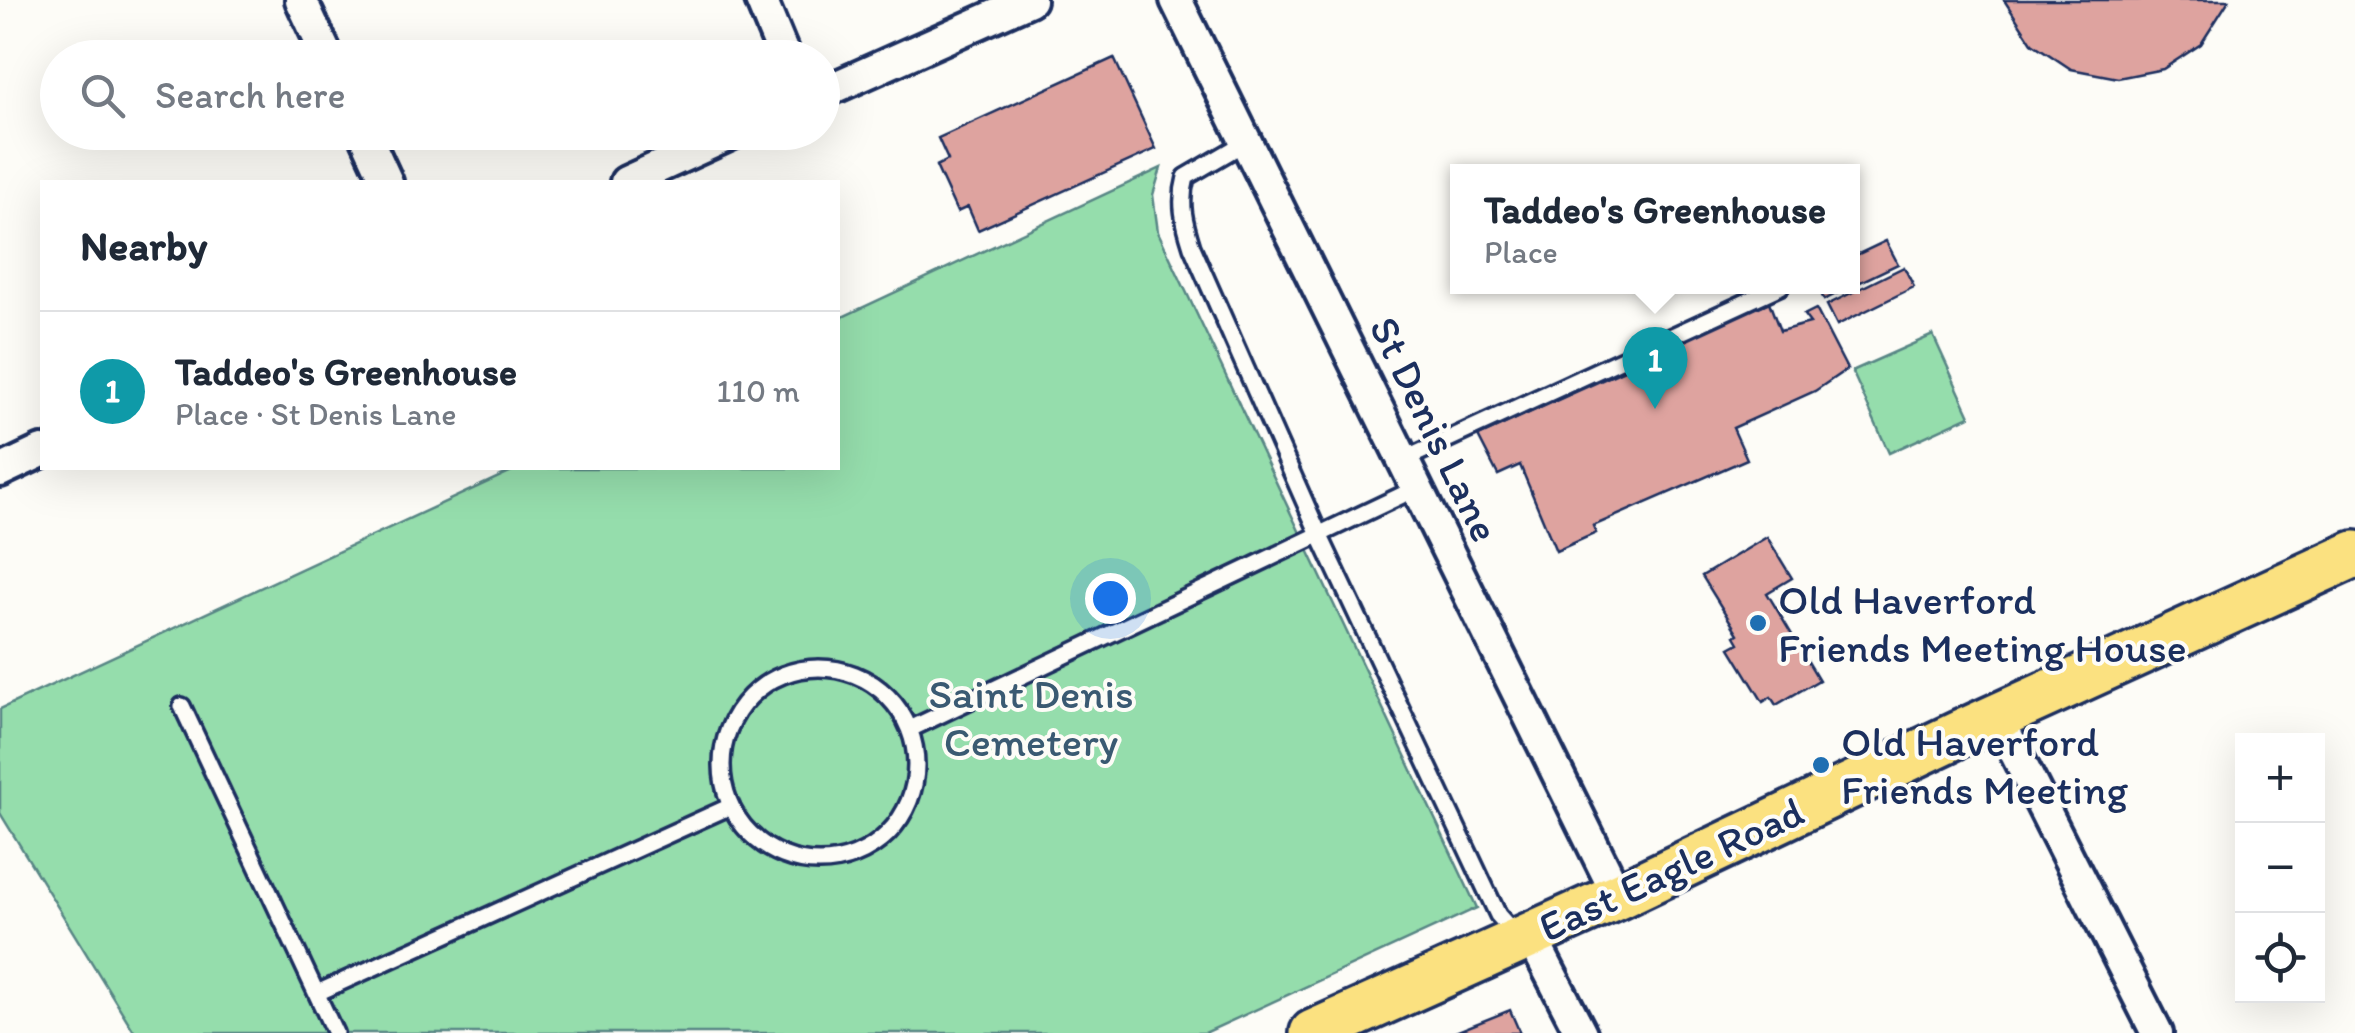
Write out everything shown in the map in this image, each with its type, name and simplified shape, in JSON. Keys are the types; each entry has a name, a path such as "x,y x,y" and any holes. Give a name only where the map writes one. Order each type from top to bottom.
{"main road":[{"name":"East Eagle Road","path":"1313,1033 2355,554"}],"street":[{"path":"302,0 320,40"},
{"path":"761,0 778,40"},
{"path":"840,85 1030,0"},
{"name":"St Denis Lane","path":"1176,0 1618,896"},
{"path":"372,150 386,180"},
{"path":"630,180 696,150"},
{"path":"0,471 40,452"},
{"path":"1998,718 2157,1033"},
{"path":"1530,934 1582,1033"}],"lane":[{"path":"1246,142 1186,177 1182,219 1192,247 1318,532 1498,915 1507,925 1530,934"},
{"path":"1403,460 1764,294"},
{"path":"910,729 1417,488"},
{"path":"811,668 842,670 871,682 894,702 910,729 917,762 913,794 897,824 873,846 842,860 809,862 778,852 750,834 731,806 722,776 724,746 734,716 754,692 780,676 811,668"},
{"path":"182,706 336,1033"},
{"path":"317,993 731,806"}],"green space":[{"name":"Saint Denis Cemetery","path":"1161,168 1153,195 1158,232 1477,908 1205,1033 135,1033 0,813 0,709 514,470 840,470 840,318"},
{"path":"1933,335 1970,416 1889,453 1852,371"}],"building":[{"path":"2004,0 2229,0 2201,44 2163,69 2118,78 2071,69 2032,43"},
{"path":"1114,58 1156,149 978,230 968,207 957,212 936,166 948,160 938,138"},
{"path":"1886,241 1898,264 1860,282 1860,253"},
{"path":"1904,267 1914,287 1837,325 1827,305 1849,294 1860,294 1860,289"},
{"path":"1769,302 1780,331 1810,323 1804,315 1816,309 1847,369 1815,391 1733,428 1747,459 1593,526 1596,533 1556,551 1520,465 1498,475 1478,436 1649,359 1646,355"},
{"name":"Old Haverford Friends Meeting House","path":"1767,537 1792,578 1767,593 1819,680 1776,705 1771,697 1763,702 1730,648 1739,643 1735,636 1738,634 1702,576"},
{"path":"1510,1010 1520,1033 1453,1033"}],"place":[{"name":"Taddeo's Greenhouse","path":"1655,409"},
{"name":"Old Haverford Friends Meeting House","path":"1758,623"},
{"name":"Old Haverford Friends Meeting","path":"1821,765"}]}
